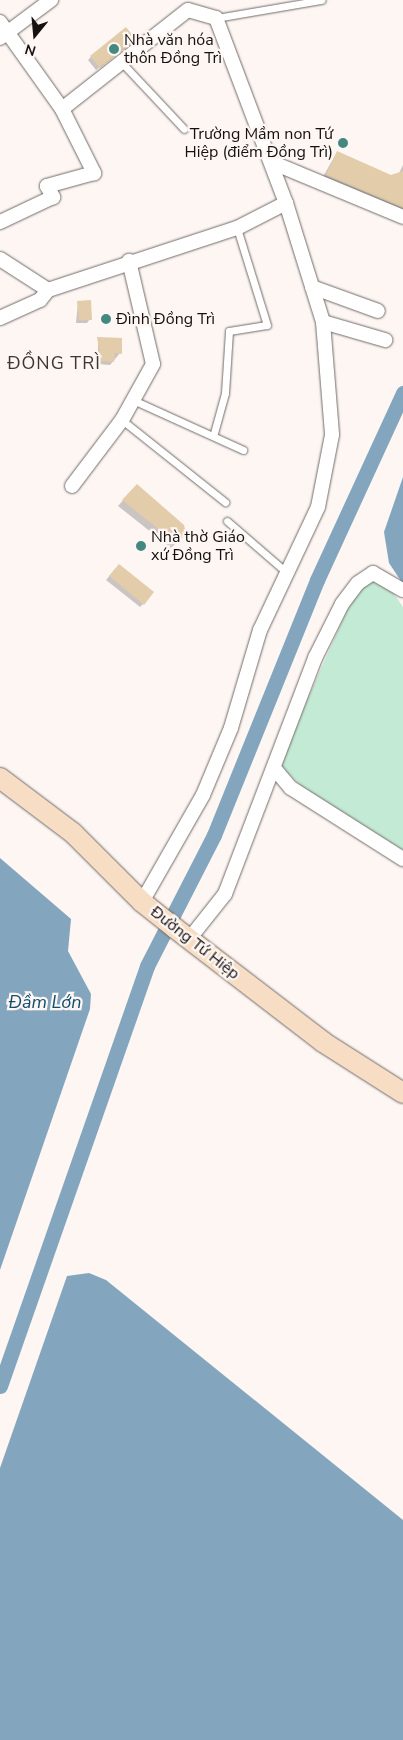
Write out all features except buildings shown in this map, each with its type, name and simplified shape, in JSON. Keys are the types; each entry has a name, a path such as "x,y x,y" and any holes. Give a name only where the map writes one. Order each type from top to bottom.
{"street":[{"path":"4,36 51,0"},
{"path":"62,109 123,64 188,10 216,18 286,203 323,322 332,435 318,508 285,571 203,795 146,905"},
{"path":"0,22 4,36 62,109 94,173 47,186 53,197 0,222"},
{"path":"271,162 403,217"},
{"path":"0,318 40,300 48,290 129,261 237,228 286,203"},
{"path":"0,258 48,290"},
{"path":"72,486 122,420 153,364 153,353 129,261"},
{"path":"312,287 378,310"},
{"path":"323,322 385,340"},
{"path":"183,934 225,894 315,658 342,604 373,572 403,590"},
{"path":"274,768 291,788 403,860"},
{"name":"Đường Tứ Hiệp","path":"0,778 73,833 146,905 183,934 323,1042 403,1093"}],"lane":[{"path":"216,18 321,0"},
{"path":"123,64 184,129"},
{"path":"214,433 225,394 229,331 267,325 237,228"},
{"path":"132,400 214,433 243,450"},
{"path":"122,420 225,502"},
{"path":"227,521 285,571"}],"green space":[{"path":"374,578 392,591 403,607 403,850 301,786 279,764 354,594"}],"water":[{"path":"403,477 403,584 389,563 384,532"},
{"name":"Đầm Lớn","path":"0,858 71,919 68,951 91,994 90,1009 0,1270"},
{"path":"89,1273 106,1280 403,1520 403,1740 0,1740 0,1468 67,1276"}],"waterway":[{"path":"0,1386 147,966 214,835 317,580 403,393"}],"place":[{"name":"Nhà văn hóa thôn Đồng Trì","path":"114,49"},
{"name":"Trường Mầm non Tứ Hiệp (điểm Đồng Trì)","path":"343,143"},
{"name":"Đình Đồng Trì","path":"106,319"},
{"name":"Nhà thờ Giáo xứ Đồng Trì","path":"141,546"}],"district":[{"name":"ĐỒNG TRÌ","path":"54,363"}]}
